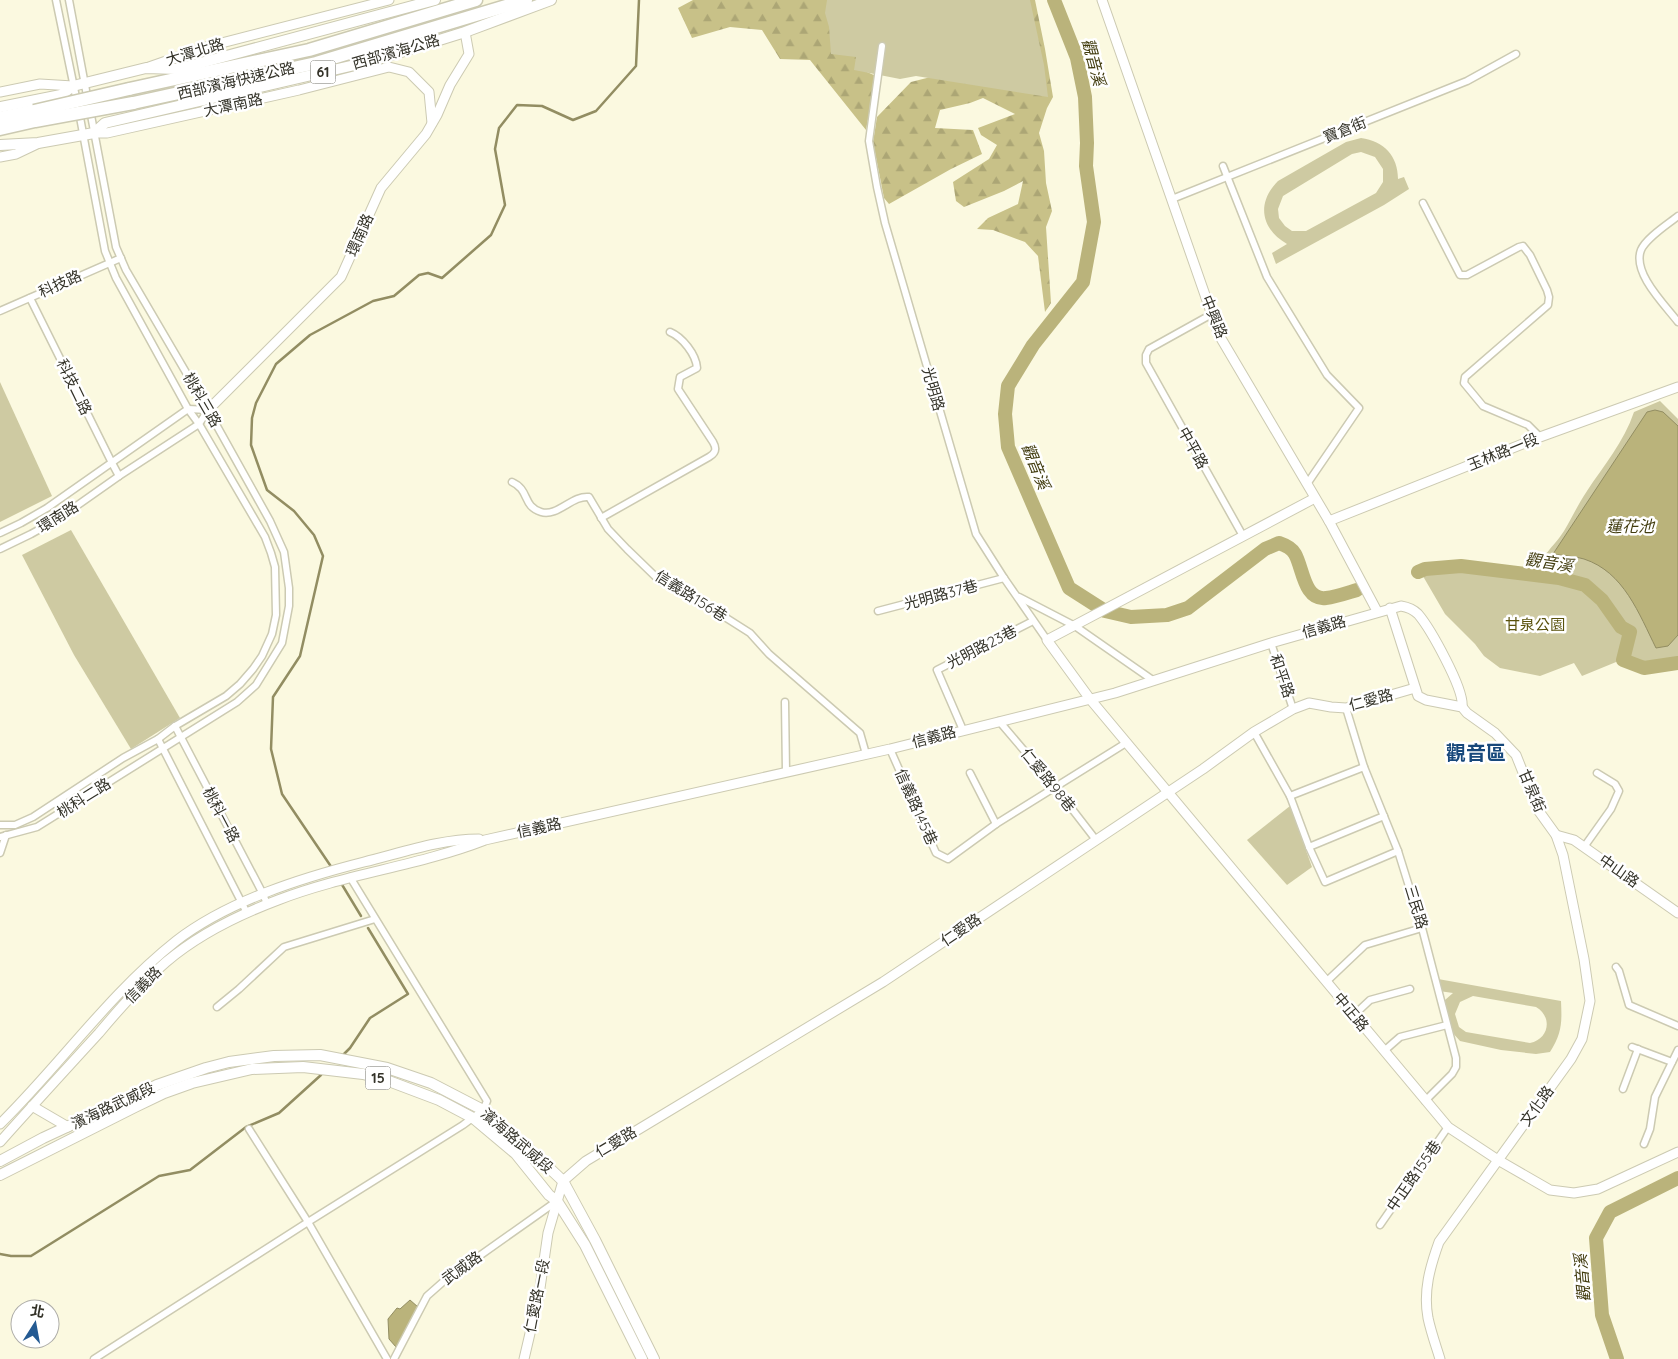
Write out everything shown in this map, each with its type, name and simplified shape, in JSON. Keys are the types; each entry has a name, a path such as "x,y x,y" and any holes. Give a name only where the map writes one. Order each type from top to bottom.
{"highway":[{"name":"西部濱海快速公路","path":"0,129 35,116 129,89 309,50 476,0"},
{"name":"西部濱海快速公路","path":"0,118 35,116 133,104 316,63 526,0"}],"main road":[{"path":"146,68 178,70 435,0"},
{"name":"西部濱海公路","path":"94,133 105,124 372,60 465,32 551,0"},
{"name":"大潭北路","path":"73,86 146,68"},
{"path":"0,107 61,95 73,86"},
{"name":"大潭南路","path":"38,143 94,133"},
{"name":"61","path":"0,146 38,143"},
{"name":"濱海路武威段","path":"0,1161 157,1085 229,1062 274,1056 320,1055 408,1074 431,1083 483,1110 526,1146 563,1181 595,1240 654,1359"},
{"name":"濱海路武威段","path":"0,1175 164,1093 192,1083 252,1069 303,1067 363,1074 414,1090 439,1100 474,1118 516,1154 549,1195 557,1201 586,1245 642,1359"}],"street":[{"name":"桃科三路","path":"56,0 84,135 105,251 116,278 188,409 199,424 265,537 275,567 276,615 272,634 262,656 240,684 226,696 174,726 158,739"},
{"name":"桃科三路","path":"69,0 116,247 126,270 270,521 284,552 289,588 289,606 282,643 256,685 238,702 162,748"},
{"name":"大潭北路","path":"146,68 206,48 389,0"},
{"name":"中興路","path":"1102,0 1219,335 1329,521 1377,611"},
{"name":"環南路","path":"0,548 58,519 199,424 208,410 340,277 381,188 426,134 450,85 469,54 465,32"},
{"name":"光明路","path":"882,46 870,141 877,187 976,534 1004,578 1090,699"},
{"name":"寶倉街","path":"1172,199 1467,81 1516,54"},
{"name":"大潭南路","path":"94,133 107,133 300,90 389,67 409,72 429,92 432,124"},
{"name":"大潭北路","path":"0,92 40,84 73,86"},
{"name":"大潭南路","path":"0,158 16,154 38,143"},
{"path":"1223,166 1268,276 1327,375 1359,408 1307,484"},
{"path":"1422,203 1460,275 1467,275 1519,247 1523,246 1530,255 1549,297 1548,305 1465,377 1464,383 1483,406 1528,425 1540,437"},
{"path":"1678,216 1641,249 1639,262 1644,278 1678,322"},
{"name":"科技路","path":"0,311 121,258"},
{"name":"科技二路","path":"30,298 120,476"},
{"name":"中平路","path":"1212,314 1149,349 1146,355 1146,363 1243,536"},
{"path":"601,518 710,457 715,452 716,448 713,442 678,389 680,377 697,368 696,362 679,336 670,332"},
{"name":"玉林路一段","path":"1329,521 1540,437 1678,387"},
{"name":"環南路","path":"0,533 47,508 188,409"},
{"path":"188,409 208,410"},
{"name":"信義路156巷","path":"512,482 524,490 529,504 542,512 550,512 586,496 590,498 608,529 660,581 698,600 750,633 769,654 860,733 866,754"},
{"path":"1047,640 1315,498"},
{"name":"光明路37巷","path":"878,611 1004,578"},
{"path":"1017,596 1075,626 1154,681"},
{"path":"1377,611 1401,606 1410,608 1418,614 1437,644 1457,682 1463,701 1462,708"},
{"path":"1390,608 1415,688"},
{"name":"信義路","path":"0,1142 137,990 166,962 201,936 266,904 347,878 458,850 484,840 890,749 1090,699 1154,681 1377,611"},
{"name":"光明路23巷","path":"963,730 937,670 1031,622"},
{"name":"和平路","path":"1271,643 1293,708"},
{"name":"甘泉街","path":"1415,688 1417,695 1420,697 1462,708 1494,733 1516,755 1538,810 1556,835"},
{"name":"仁愛路","path":"563,1181 586,1161 883,982 1168,793 1254,732 1293,708 1309,703 1346,708 1415,688"},
{"name":"中正路","path":"1090,699 1448,1127 1498,1160 1550,1190 1574,1194 1598,1189 1676,1153"},
{"path":"785,702 786,772"},
{"name":"三民路","path":"1346,708 1364,767 1398,851 1422,928 1456,1067 1452,1074 1425,1100"},
{"name":"仁愛路98巷","path":"999,721 1055,787 1096,840"},
{"name":"桃科一路","path":"174,726 263,894 266,904"},
{"path":"1254,732 1290,796 1309,847 1325,882 1398,851"},
{"name":"桃科一路","path":"158,739 247,912"},
{"name":"桃科二路","path":"0,825 15,825 32,816 124,758 158,739"},
{"path":"970,773 996,824 1126,743"},
{"name":"桃科二路","path":"3,836 37,827 162,748"},
{"name":"信義路145巷","path":"890,749 936,853 948,859 996,824"},
{"path":"1290,796 1364,767"},
{"path":"1584,847 1612,809 1620,791 1615,784 1597,773"},
{"path":"1309,847 1384,816"},
{"name":"中山路","path":"1556,835 1574,840 1678,913"},
{"name":"文化路","path":"1440,1359 1428,1318 1426,1288 1431,1263 1439,1242 1571,1059 1582,1039 1590,1001 1584,959 1563,855 1556,835"},
{"path":"0,852 3,836"},
{"name":"信義路","path":"0,1124 74,1044 102,1010 176,941 196,928 243,903 298,880 458,839 484,840"},
{"path":"94,1359 474,1118 483,1110 487,1101 375,919 347,878"},
{"path":"216,1007 239,989 284,947 375,919"},
{"path":"1326,982 1366,945 1422,928"},
{"path":"1616,967 1619,971 1629,1005 1678,1026"},
{"path":"1354,1015 1370,1000 1410,989"},
{"path":"1384,1051 1400,1036 1447,1025"},
{"path":"1623,1089 1635,1048 1672,1062"},
{"path":"1644,1144 1650,1129 1655,1097 1678,1050"},
{"path":"32,1106 68,1127"},
{"name":"中正路155巷","path":"1380,1226 1448,1127"},
{"path":"249,1129 308,1222 386,1359"},
{"path":"557,1201 563,1181"},
{"name":"仁愛路一段","path":"524,1359 539,1295 548,1233 557,1201"},
{"name":"武威路","path":"394,1359 427,1296 444,1281 557,1201"}],"green space":[{"path":"693,0 851,0 860,59 858,68 876,76 866,130 810,60 780,59 762,30 730,27 692,38 678,8"},
{"path":"827,0 1030,0 1044,65 1048,97 916,76 900,79 854,70 856,57 831,54 829,27 825,13"},
{"path":"1015,0 1035,0 1053,97 1047,108 1039,133 1044,151 1046,183 1052,211 1046,227 1051,303 1045,312 1038,256 1025,242 993,230 977,229 988,218 1018,204 1023,181 964,207 956,201 953,182 989,159 997,145 981,135 978,128 1015,114 983,98 940,110 935,128 973,130 982,154 889,204 884,198 873,142 877,117 911,82 970,67"},
{"path":"1361,138 1383,146 1395,163 1398,179 1404,177 1409,189 1384,205 1276,264 1272,253 1287,244 1272,231 1264,215 1266,198 1271,189 1278,181 1346,142","holes":["1361,152 1375,157 1383,169 1383,182 1376,193 1306,231 1292,231 1279,218 1278,209 1283,196 1352,154"]},
{"path":"0,382 52,496 0,522"},
{"name":"甘泉公園","path":"1660,401 1678,419 1678,658 1652,665 1643,671 1621,662 1621,660 1582,676 1574,663 1540,676 1500,668 1484,656 1475,644 1445,614 1420,571 1461,566 1535,575 1544,557 1564,531 1584,496 1619,443 1634,412"},
{"path":"71,530 180,718 131,749 74,655 22,555"},
{"path":"1290,806 1312,867 1287,885 1247,840"},
{"path":"1438,979 1561,1001 1561,1022 1557,1039 1550,1052 1536,1054 1501,1050 1460,1041 1443,1022 1441,1006 1453,993 1439,991","holes":["1473,996 1536,1007 1545,1016 1547,1022 1545,1032 1541,1037 1530,1043 1466,1032 1459,1027 1455,1014 1460,1002"]}],"water":[{"name":"蓮花池","path":"1655,410 1663,412 1678,426 1678,635 1668,646 1656,648 1629,596 1610,574 1598,565 1584,559 1553,554 1647,412"},
{"path":"410,1300 418,1307 396,1347 389,1339 388,1319 397,1308 400,1309"}],"waterway":[{"path":"332,868 282,794 271,749 273,697 300,656 323,556 314,535 294,511 267,490 251,445 252,418 256,403 276,364 310,335 373,301 394,296 419,275 428,273 442,278 491,235 505,205 495,149 499,128 517,105 542,106 573,120 596,111 636,66 639,0"},
{"name":"觀音溪","path":"1054,0 1077,58 1085,97 1086,166 1094,222 1083,282 1033,345 1008,386 1005,414 1008,447 1069,588 1105,611 1131,617 1167,615 1188,608 1265,549 1279,543 1294,552 1305,582 1313,594 1319,598 1338,596 1357,590"},
{"name":"觀音溪","path":"1418,572 1425,569 1461,566 1559,578 1585,585 1602,600 1621,627 1630,632 1623,660 1644,668 1678,663"},
{"path":"341,883 361,916"},
{"path":"342,1056 350,1048 370,1018 408,994 368,928"},
{"path":"0,1254 31,1256 159,1176 190,1170 246,1127 279,1113 321,1075"},
{"name":"觀音溪","path":"1617,1359 1602,1315 1596,1238 1610,1212 1678,1178"}],"district":[{"name":"觀音區","path":"1476,753"}]}
